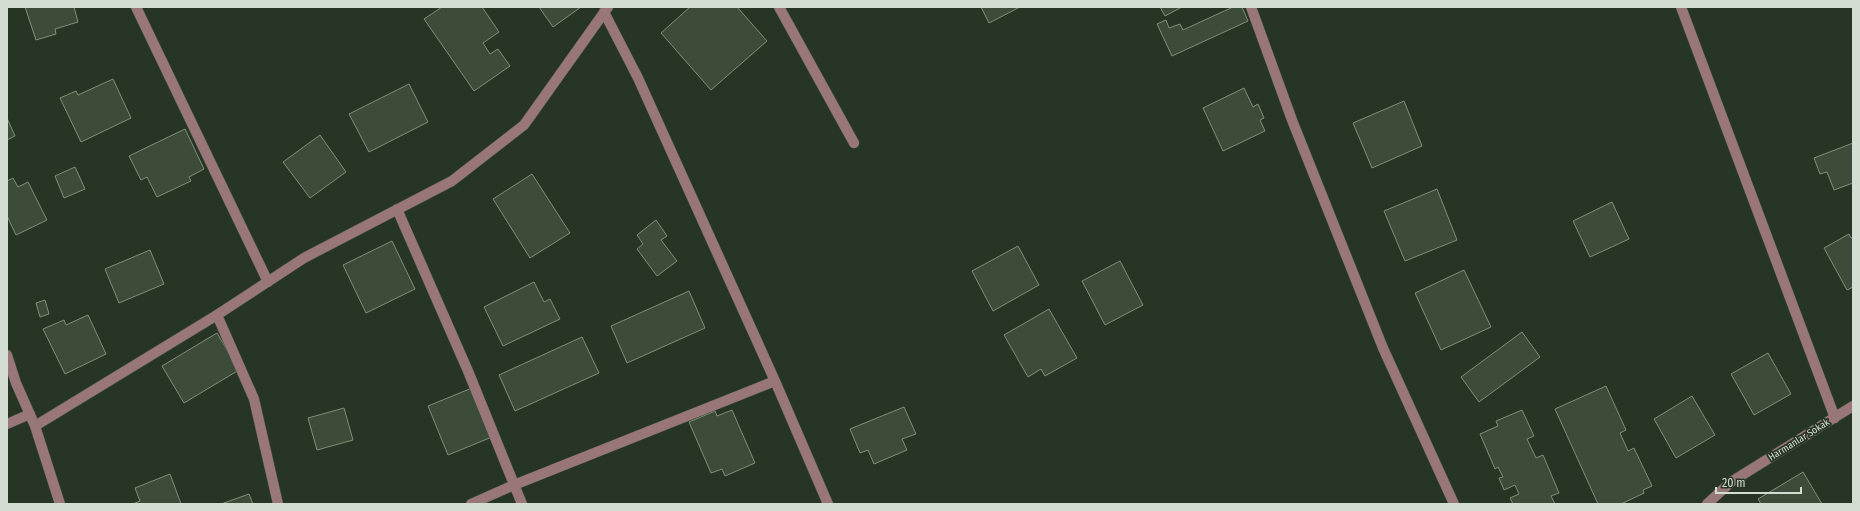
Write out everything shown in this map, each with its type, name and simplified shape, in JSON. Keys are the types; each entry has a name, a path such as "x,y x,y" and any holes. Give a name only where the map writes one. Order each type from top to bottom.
{"street":[{"path":"136,7 268,282"},
{"path":"779,7 854,143"},
{"path":"1251,7 1292,120 1383,348 1454,504"},
{"path":"1681,7 1835,418"},
{"path":"35,426 217,315 304,258 452,181 524,125 606,10 775,381 828,504"},
{"path":"397,209 468,371 522,504"},
{"path":"217,315 254,399 278,504"},
{"path":"7,355 16,383 35,426 60,504"},
{"path":"471,504 514,485 775,381"},
{"name":"Harmanlar Sokak","path":"1707,504 1731,482 1853,406"},
{"path":"7,424 30,414"}],"building":[{"path":"25,7 74,7 78,22 55,29 56,34 36,40"},
{"path":"442,7 482,7 499,32 483,43 490,54 498,49 510,66 474,91 424,19"},
{"path":"539,7 581,7 553,27"},
{"path":"690,7 737,7 767,41 711,90 661,33"},
{"path":"981,7 1020,7 989,23"},
{"path":"1160,7 1182,7 1165,16"},
{"path":"1233,7 1242,7 1248,21 1172,56 1157,24 1166,20 1169,28 1180,24 1183,30"},
{"path":"113,79 131,118 81,142 60,98 76,91 78,95"},
{"path":"409,84 428,122 369,152 349,114"},
{"path":"1244,88 1253,107 1258,104 1264,118 1260,120 1265,131 1223,151 1203,108"},
{"path":"1404,101 1422,146 1372,168 1353,123"},
{"path":"7,118 15,136 7,140"},
{"path":"185,129 204,169 189,177 191,181 157,197 147,177 141,180 129,156"},
{"path":"320,135 346,172 310,198 283,162"},
{"path":"1853,143 1853,183 1834,190 1827,172 1820,174 1814,158"},
{"path":"75,167 85,189 64,198 55,176"},
{"path":"532,174 570,233 530,258 493,199"},
{"path":"13,178 18,187 28,182 47,220 16,235 7,216 7,181"},
{"path":"1437,189 1457,240 1405,261 1384,211"},
{"path":"1612,202 1629,239 1590,257 1573,221"},
{"path":"656,220 667,236 661,240 677,261 657,276 637,249 643,244 637,235"},
{"path":"1849,234 1851,238 1853,237 1853,287 1847,290 1824,248"},
{"path":"392,241 415,289 366,313 343,265"},
{"path":"1018,246 1039,285 993,311 972,271"},
{"path":"150,250 164,284 119,303 105,269"},
{"path":"1120,261 1143,305 1105,325 1082,281"},
{"path":"1464,270 1491,327 1441,350 1415,293"},
{"path":"534,282 544,302 550,299 560,319 503,346 484,307"},
{"path":"689,291 705,328 627,363 611,326"},
{"path":"45,300 49,314 40,317 36,303"},
{"path":"1049,309 1077,358 1045,376 1041,369 1028,377 1004,335"},
{"path":"88,315 106,354 65,374 43,329 64,320 66,325"},
{"path":"1522,332 1540,357 1479,402 1461,377"},
{"path":"217,333 239,370 184,403 162,366"},
{"path":"582,337 599,373 515,411 499,375"},
{"path":"1768,353 1791,394 1754,415 1731,374"},
{"path":"1606,386 1626,430 1620,433 1628,451 1634,448 1652,486 1643,490 1644,493 1621,504 1598,504 1555,409"},
{"path":"472,388 492,437 448,455 428,406"},
{"path":"1692,396 1715,435 1676,458 1654,419"},
{"path":"904,407 916,434 902,439 907,450 874,464 868,450 860,453 850,429"},
{"path":"344,408 353,440 317,450 308,418"},
{"path":"732,410 755,463 725,476 722,469 711,473 689,422 715,411 717,416"},
{"path":"1522,410 1534,436 1527,439 1536,458 1543,455 1559,493 1551,496 1555,504 1513,504 1510,498 1519,494 1515,485 1504,490 1499,478 1503,477 1498,467 1495,469 1480,434 1498,426 1496,421"},
{"path":"1803,472 1822,504 1761,504 1758,499"},
{"path":"170,474 181,504 133,504 140,501 135,488"},
{"path":"249,494 253,504 221,504"}]}
